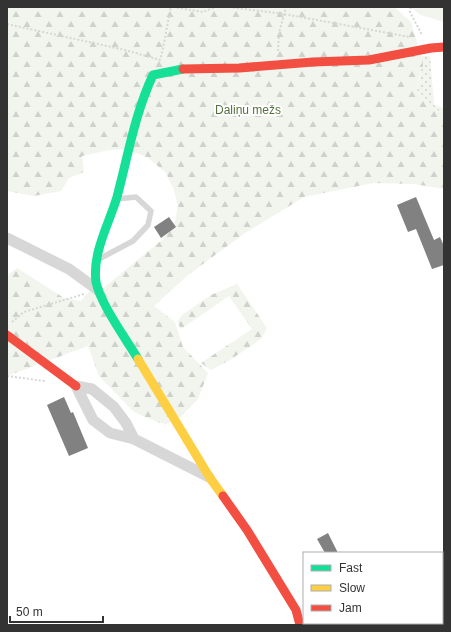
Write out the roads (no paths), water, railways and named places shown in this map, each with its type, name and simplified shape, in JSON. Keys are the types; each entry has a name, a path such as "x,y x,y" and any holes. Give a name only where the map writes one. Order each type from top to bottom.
{"street":[{"path":"300,625 296,610 247,530 210,478 107,308 98,290 96,280 97,260 116,199 144,94 153,75 179,69 239,68 369,60 431,48 444,47"},
{"path":"7,238 69,269 98,290"},
{"path":"7,335 76,386 93,420 110,433 134,439 210,478"},
{"path":"76,386 92,388 114,407 126,423 134,439"}],"lane":[{"path":"97,260 133,240 148,225 151,211 136,197 116,199"}],"park label":[{"name":"Daliņu mežs","path":"248,110"}]}
